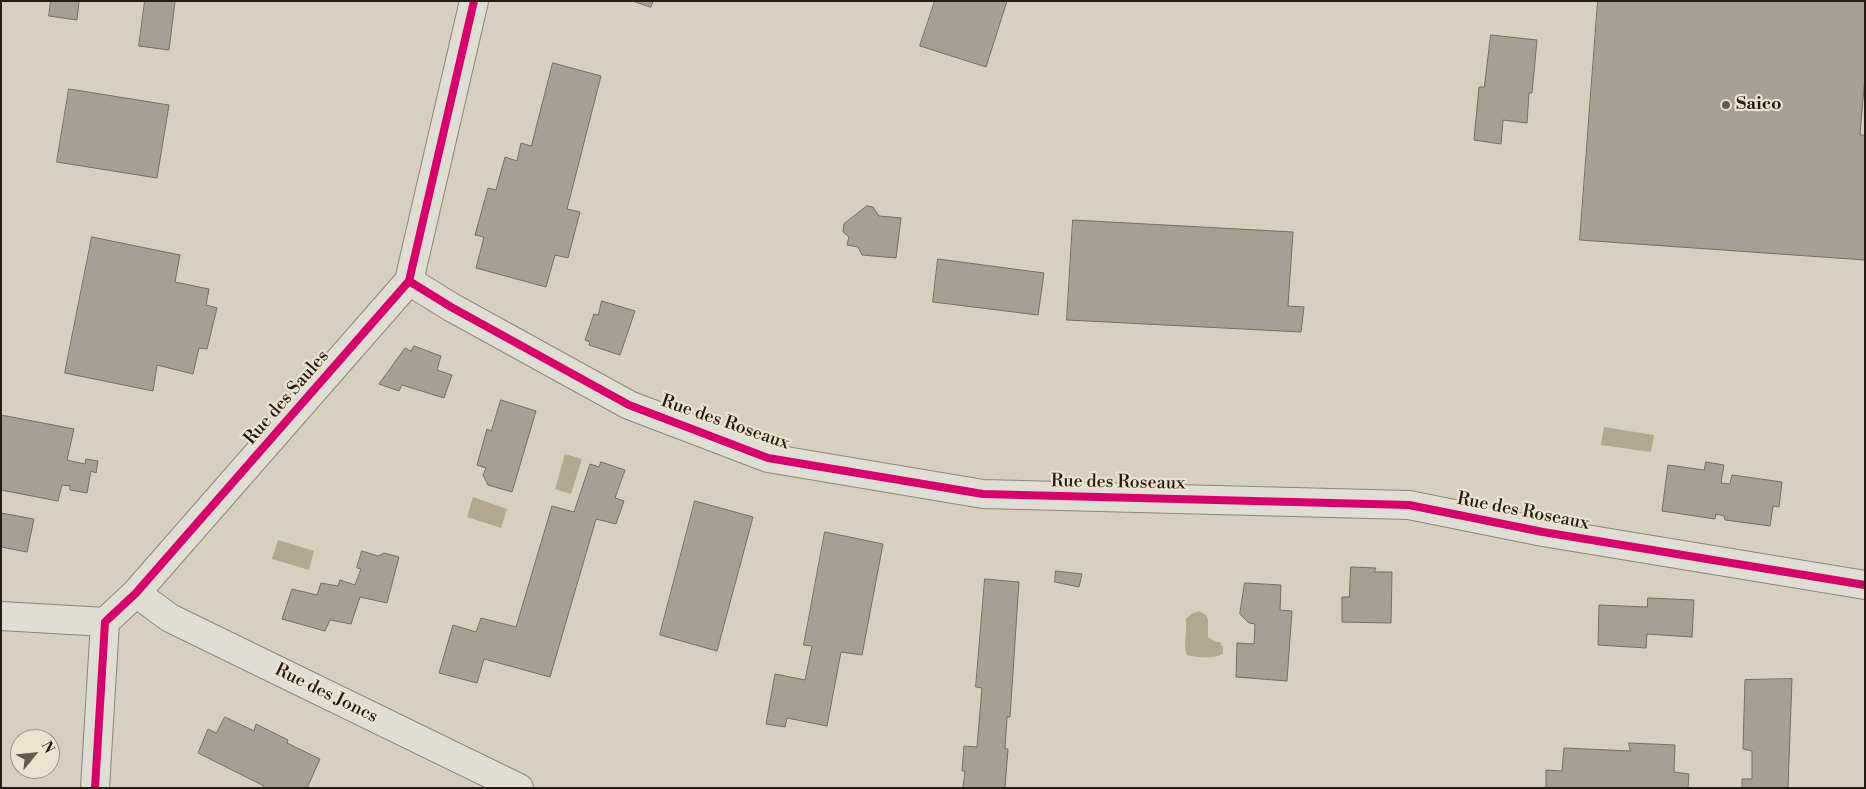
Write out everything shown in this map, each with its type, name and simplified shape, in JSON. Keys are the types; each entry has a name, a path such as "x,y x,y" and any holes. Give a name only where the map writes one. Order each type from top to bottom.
{"street":[{"name":"Rue des Saules","path":"105,622 136,593 409,281 474,1"},
{"name":"Rue des Roseaux","path":"409,281 451,307 629,405 768,458 983,494 1409,505 1543,532 1865,585"},
{"name":"Rue des Joncs","path":"136,593 170,618 519,788"},
{"path":"1,616 105,622 95,788"}],"shaded area":[{"path":"1604,427 1654,435 1651,452 1601,445"},
{"path":"565,454 582,459 571,494 555,489"},
{"path":"473,497 507,509 501,528 467,517"},
{"path":"278,540 314,551 309,570 272,559"},
{"path":"1199,611 1206,615 1208,620 1208,637 1216,642 1220,642 1223,654 1205,658 1187,655 1185,648 1186,619 1191,614"}],"building":[{"path":"51,1 79,1 77,20 49,16"},
{"path":"145,1 175,1 169,50 139,46"},
{"path":"633,1 653,1 651,7"},
{"path":"935,1 1007,1 986,67 920,46"},
{"name":"Saico","path":"1598,1 1865,1 1865,76 1860,135 1865,135 1865,260 1580,240"},
{"path":"1491,35 1537,40 1532,93 1529,93 1527,123 1503,120 1501,144 1474,140 1479,87 1484,87"},
{"path":"553,63 601,76 567,209 580,212 568,258 555,255 546,287 476,268 484,237 475,235 488,188 496,190 505,157 517,161 521,143 531,146"},
{"path":"69,89 169,105 157,178 57,162"},
{"path":"867,206 873,207 879,216 901,218 896,258 862,255 858,247 847,245 849,237 843,232 844,224"},
{"path":"1073,220 1293,232 1288,306 1304,307 1301,332 1067,320"},
{"path":"92,237 180,255 175,282 209,289 206,305 217,308 207,349 199,348 193,374 157,365 153,391 65,373"},
{"path":"938,259 1044,273 1038,315 933,302"},
{"path":"602,301 635,311 620,355 589,345 590,342 585,340 594,314 598,315"},
{"path":"414,346 441,356 437,370 452,375 444,398 402,385 399,391 379,384 405,348 411,351"},
{"path":"501,400 536,411 512,492 488,485 483,475 486,468 477,465 487,429 491,431"},
{"path":"1,415 74,429 67,460 85,464 86,459 98,461 96,473 91,471 87,493 70,490 70,486 62,485 58,501 1,490"},
{"path":"601,462 625,470 615,498 624,501 616,524 596,519 550,677 484,659 477,683 439,673 453,625 476,632 481,618 516,627 552,506 574,512 590,464 599,467"},
{"path":"1706,462 1724,465 1721,483 1730,484 1732,475 1782,482 1779,507 1773,506 1770,526 1725,520 1724,516 1716,514 1715,519 1662,511 1668,465 1704,470"},
{"path":"695,501 753,517 717,651 660,635"},
{"path":"1,513 34,519 27,552 1,547"},
{"path":"825,532 883,544 862,655 841,652 827,726 787,718 785,727 766,724 775,674 805,680 812,646 804,645"},
{"path":"362,551 378,556 384,553 399,557 387,603 360,597 351,624 330,620 325,631 282,619 292,589 317,595 321,583 338,586 340,580 355,585 361,569 357,568"},
{"path":"1351,567 1376,568 1374,572 1392,572 1391,623 1342,622 1342,597 1349,597"},
{"path":"1056,571 1082,574 1079,587 1055,582"},
{"path":"985,579 1019,582 1010,717 1007,717 1005,749 1008,749 1005,788 963,788 965,771 962,771 964,746 977,747 982,688 976,687"},
{"path":"1245,583 1281,585 1280,610 1292,611 1287,681 1236,677 1237,643 1254,644 1255,624 1249,623 1240,614"},
{"path":"1648,598 1694,600 1692,637 1647,634 1646,648 1598,645 1599,605 1647,607"},
{"path":"1792,679 1788,788 1742,788 1742,779 1752,779 1752,751 1743,749 1745,680"},
{"path":"225,717 254,731 256,724 288,740 287,743 320,759 307,788 263,788 264,786 198,753 208,729 216,733"},
{"path":"1629,743 1675,745 1674,772 1689,774 1688,788 1546,788 1546,770 1562,771 1564,748 1630,751"}],"cycle path":[{"path":"95,788 105,622 136,593 409,281 474,1"},
{"path":"409,281 451,307 629,405 768,458 983,494 1409,505 1543,532 1865,585"}],"place":[{"name":"Saico","path":"1726,105"}]}
